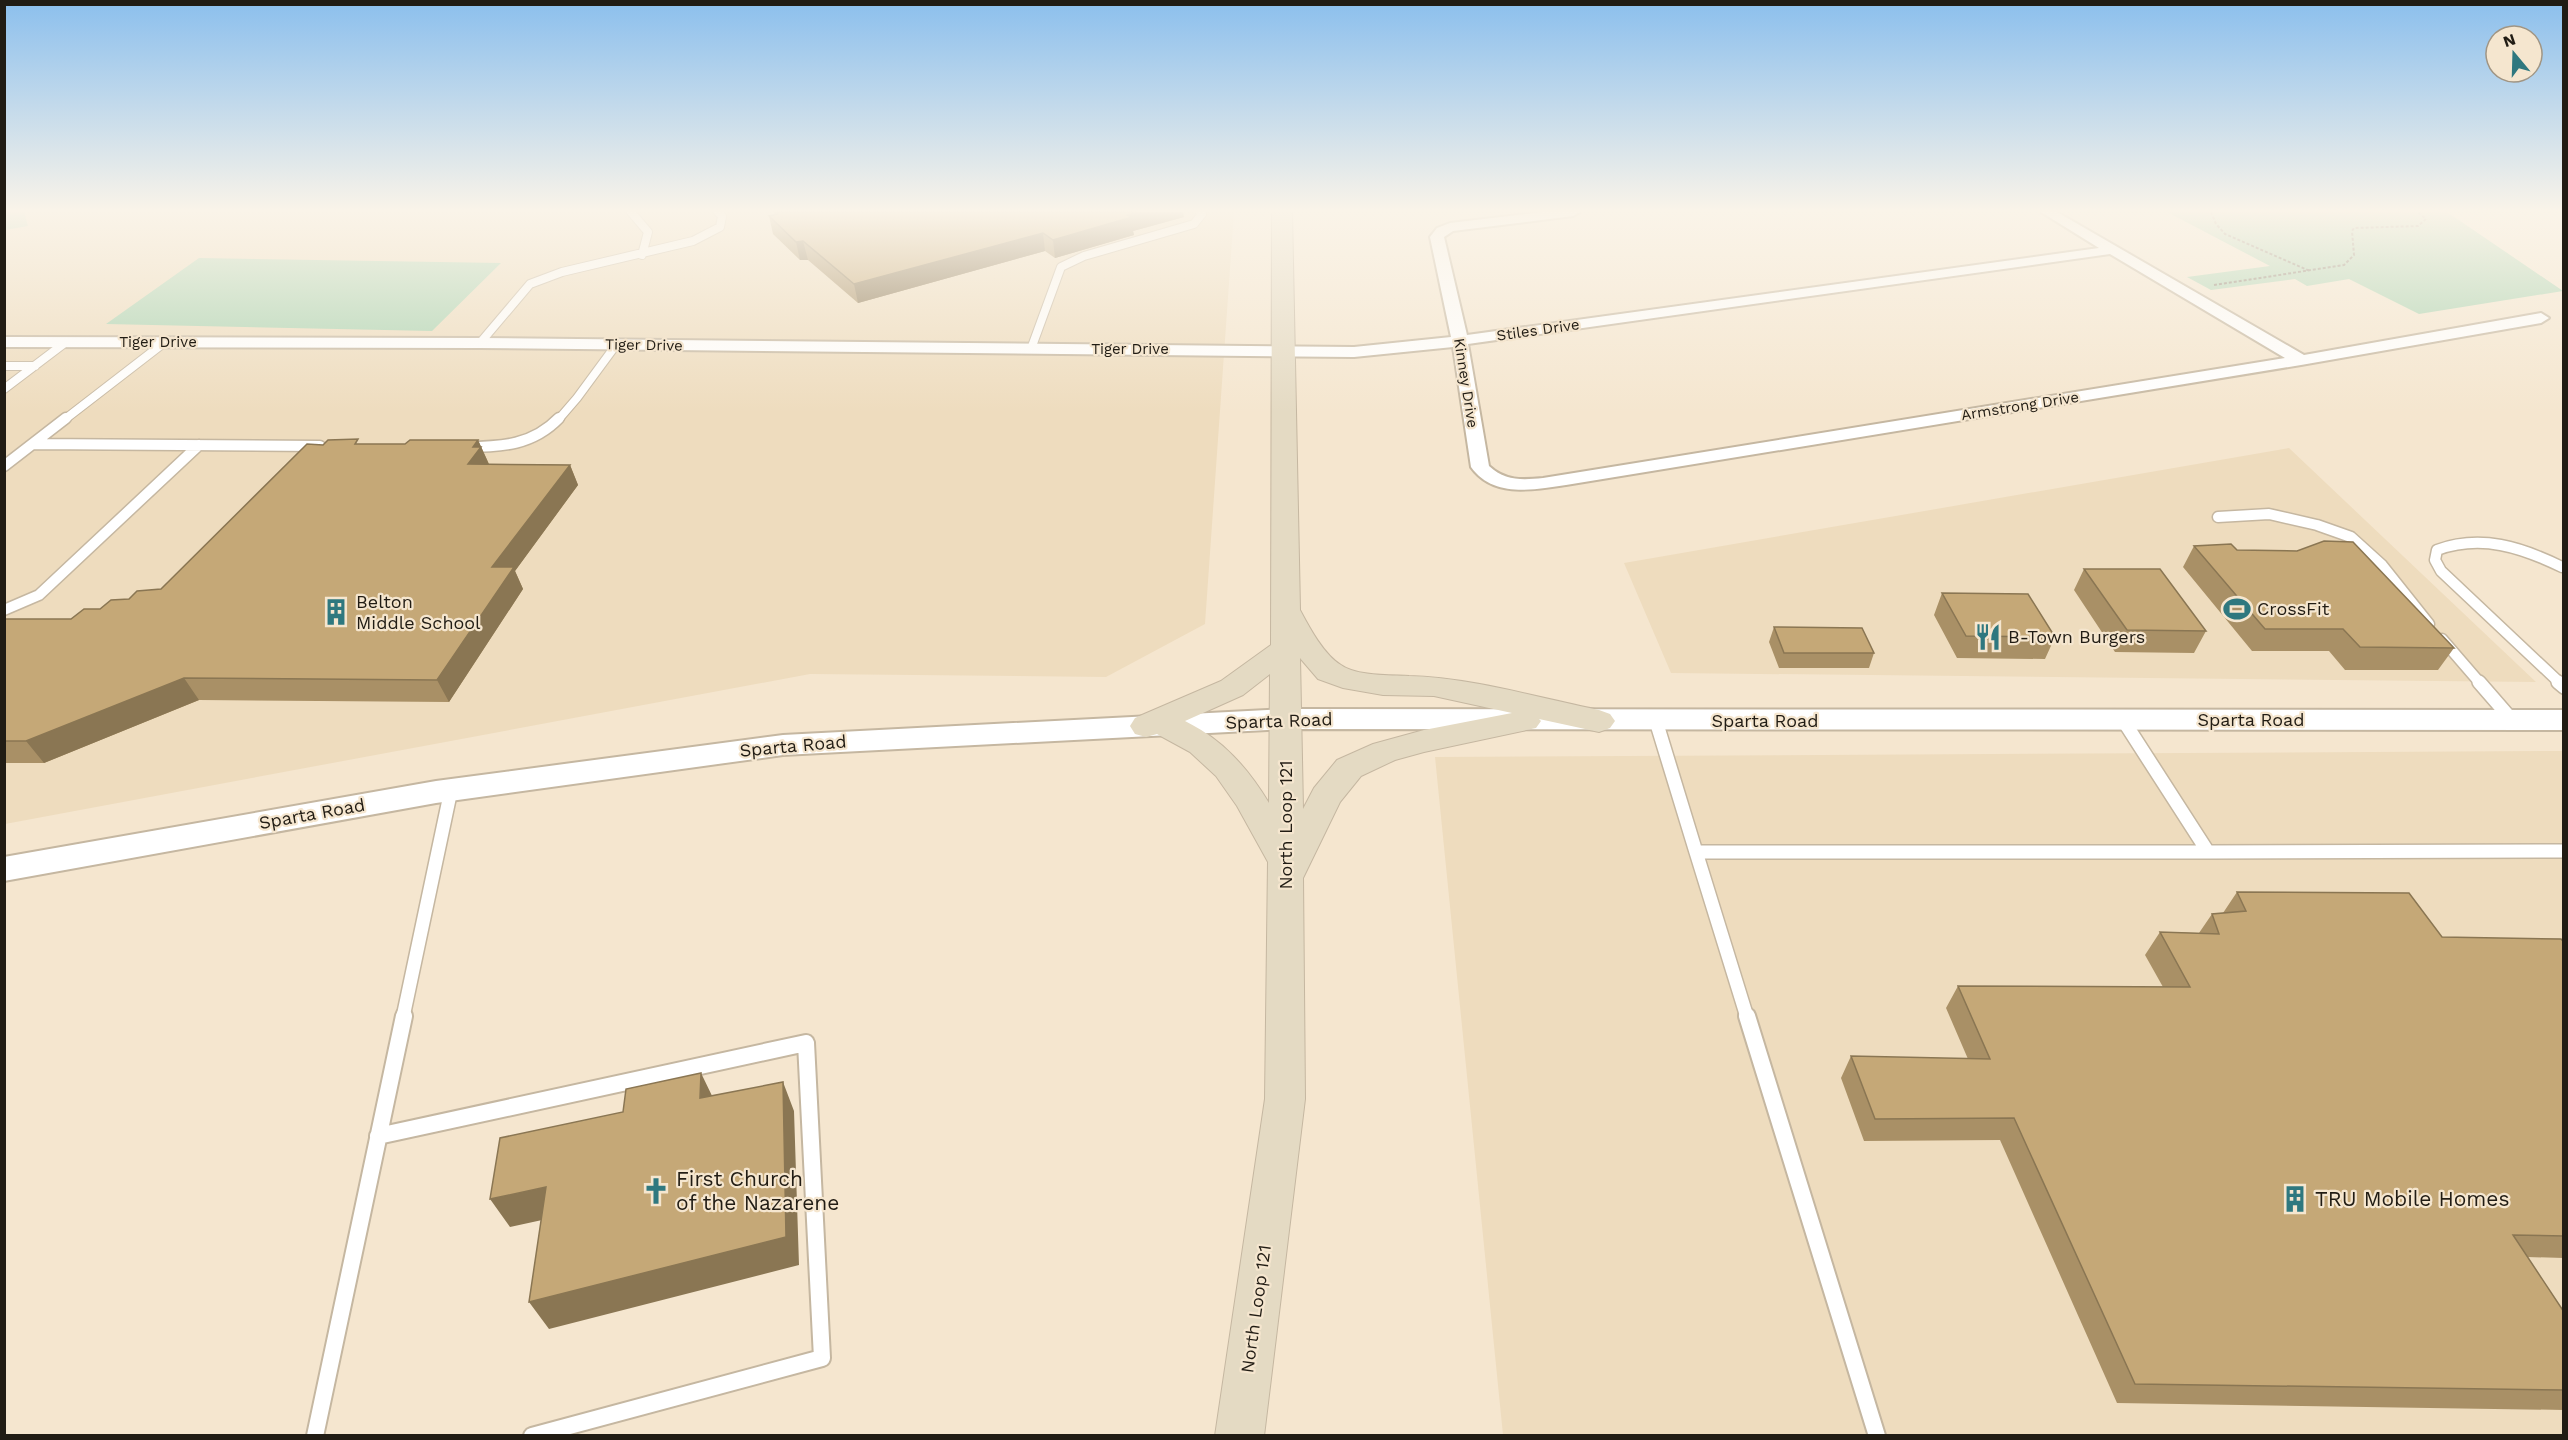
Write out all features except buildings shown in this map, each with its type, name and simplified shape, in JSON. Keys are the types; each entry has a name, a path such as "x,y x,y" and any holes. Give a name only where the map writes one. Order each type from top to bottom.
{"main road":[{"name":"North Loop 121","path":"1239,1436 1285,1099 1286,719 1282,279"},
{"path":"1285,610 1300,638 1329,672 1342,678 1383,685 1434,687 1599,721"},
{"path":"1157,726 1232,688 1285,649"},
{"path":"1286,870 1326,796 1349,768 1384,752 1424,741 1525,721"},
{"path":"1157,726 1202,745 1223,764 1240,786 1286,870"}],"street":[{"name":"Kinney Drive","path":"1446,279 1460,341 1479,467 1486,476 1498,483"},
{"name":"Stiles Drive","path":"1282,353 1354,352 1460,341 1903,279"},
{"path":"2163,279 2301,360"},
{"name":"Armstrong Drive","path":"1498,483 1540,484 2301,360 2541,318"},
{"name":"Tiger Drive","path":"4,342 480,343 1282,353"},
{"name":"Sparta Road","path":"4,869 451,790 783,745 1286,719 1525,721 2564,720"}],"lane":[{"path":"480,343 530,284 544,279"},
{"path":"1030,349 1057,279"},
{"path":"4,389 66,342"},
{"path":"4,466 165,342"},
{"path":"452,447 487,447 532,440 554,425 616,345"},
{"path":"4,366 35,366"},
{"path":"33,444 325,446"},
{"path":"4,610 39,595 199,445"},
{"path":"2218,517 2269,514 2317,525 2351,537 2382,565 2512,720"},
{"path":"2562,567 2534,553 2485,542 2448,545 2437,550 2435,560 2441,571 2564,687"},
{"path":"1656,720 1877,1436"},
{"path":"2123,720 2208,852"},
{"path":"315,1436 451,790"},
{"path":"1696,852 2564,851"},
{"path":"378,1136 806,1043 822,1358 532,1436"}],"path":[{"path":"2180,289 2251,279"}],"shaded area":[{"path":"5,279 1229,279 1205,624 1106,677 810,674 5,824"},
{"path":"2289,448 2536,682 1671,673 1624,563"},
{"path":"2563,751 2563,1435 1503,1435 1435,757"}],"green space":[{"path":"169,279 485,279 432,331 106,324"},
{"path":"2191,279 2293,279 2211,290"},
{"path":"2295,279 2348,279 2307,286"},
{"path":"2349,279 2546,279 2563,291 2419,314"}],"place":[{"name":"CrossFit","path":"2237,609"},
{"name":"Belton Middle School","path":"336,612"},
{"name":"B-Town Burgers","path":"1988,637"},
{"name":"First Church of the Nazarene","path":"656,1191"},
{"name":"TRU Mobile Homes","path":"2295,1199"}]}
